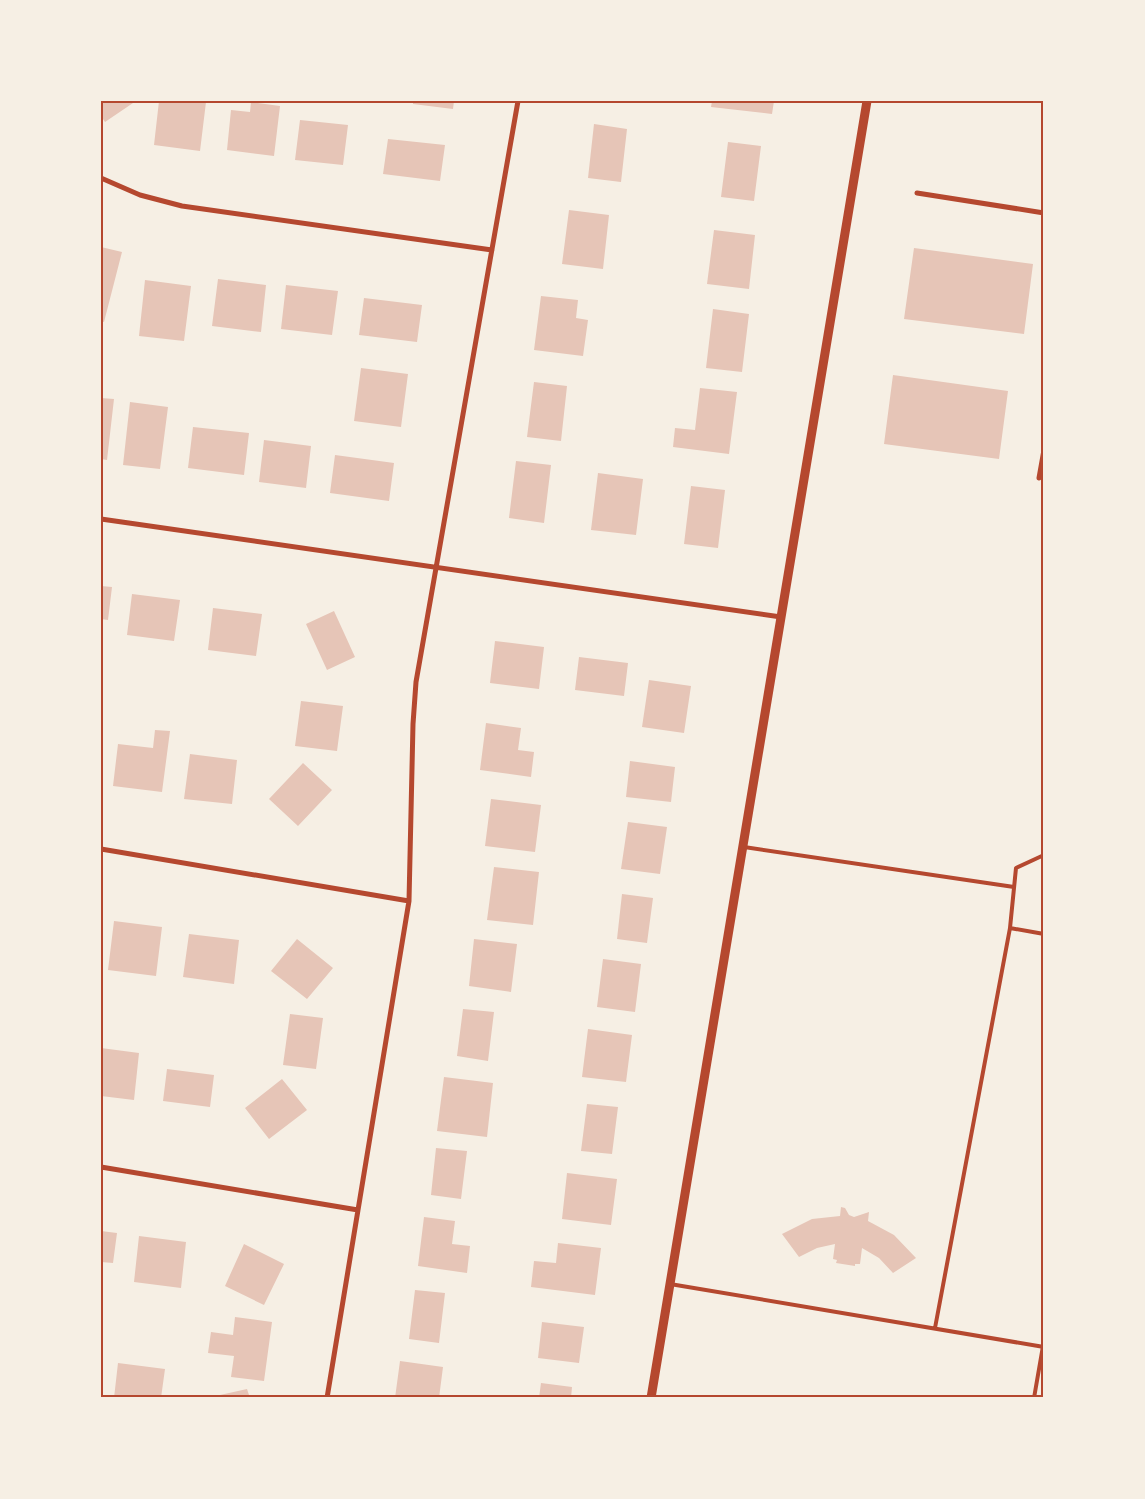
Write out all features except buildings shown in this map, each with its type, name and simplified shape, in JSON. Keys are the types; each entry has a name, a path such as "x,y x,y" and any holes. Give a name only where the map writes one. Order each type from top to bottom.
{"street":[{"path":"327,1398 409,901 413,724 416,682 518,101"},
{"path":"654,1397 670,1284 867,101"},
{"path":"101,178 140,195 182,206 492,250"},
{"path":"917,193 1044,213"},
{"path":"1039,478 1044,450"},
{"path":"101,519 781,617"},
{"path":"101,849 409,901"},
{"path":"101,1167 358,1210"}],"lane":[{"path":"743,846 1014,887"},
{"path":"935,1328 1010,928 1016,868 1044,855"},
{"path":"1010,928 1044,934"},
{"path":"670,1284 1043,1346 1034,1398"}]}
